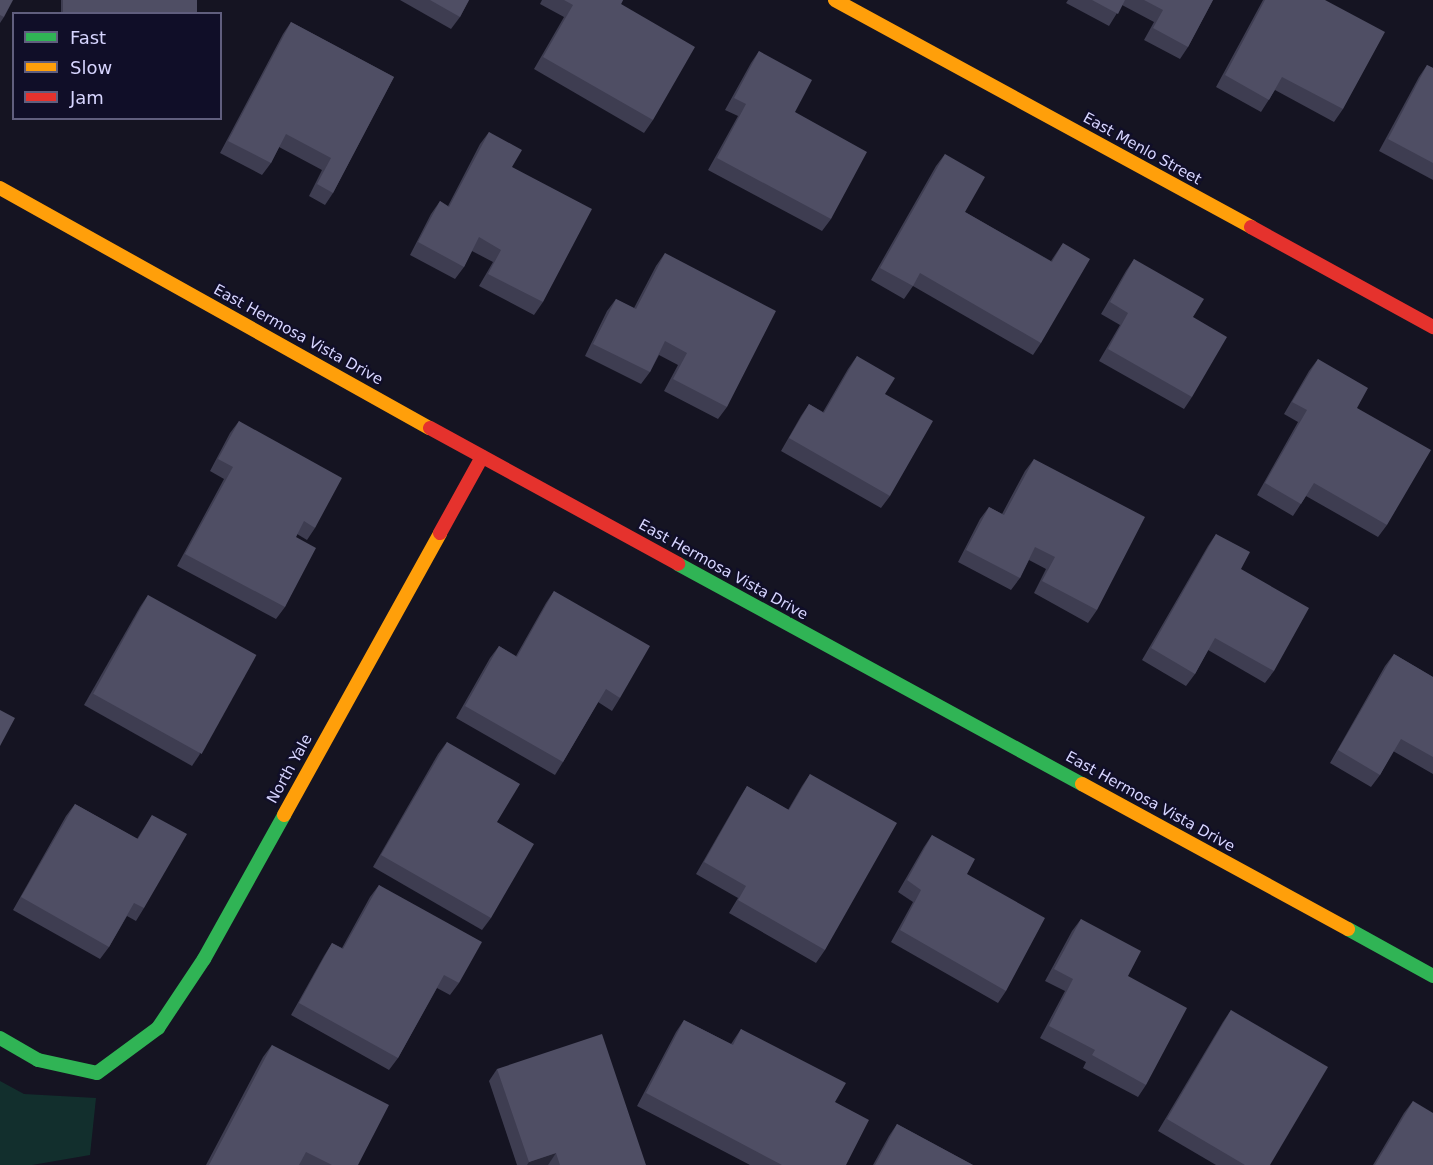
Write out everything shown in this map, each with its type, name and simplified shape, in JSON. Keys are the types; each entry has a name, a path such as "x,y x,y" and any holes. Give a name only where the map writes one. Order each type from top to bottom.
{"street":[{"name":"East Menlo Street","path":"835,0 1433,327"},
{"name":"East Hermosa Vista Drive","path":"0,188 482,457 1433,976"},
{"name":"North Yale","path":"0,1038 38,1060 97,1073 158,1028 204,959 482,457"}],"green space":[{"path":"0,1081 24,1094 96,1098 90,1155 32,1165 0,1165"}],"building":[{"path":"0,0 13,0 4,17 0,15"},
{"path":"63,0 197,0 197,12 63,12"},
{"path":"430,0 469,0 460,17"},
{"path":"564,0 623,0 621,4 695,47 653,120 543,57 573,5"},
{"path":"1092,0 1125,0 1118,14"},
{"path":"1144,0 1213,0 1188,47 1153,28 1163,10"},
{"path":"1265,0 1325,0 1385,32 1343,109 1282,77 1269,100 1225,75"},
{"path":"291,22 394,77 333,193 317,184 331,158 286,134 271,163 228,141"},
{"path":"759,51 812,80 795,112 867,152 831,219 717,158 746,104 734,98"},
{"path":"1427,65 1433,68 1433,163 1388,139"},
{"path":"489,132 522,150 512,167 592,209 543,302 488,274 501,250 479,237 464,267 418,242 440,201 449,207"},
{"path":"945,154 985,177 965,212 1052,262 1063,243 1090,259 1041,343 920,273 913,286 880,268"},
{"path":"665,253 776,311 727,407 673,379 687,353 665,341 650,372 593,344 616,299 636,309"},
{"path":"1134,259 1204,299 1193,317 1227,337 1192,397 1108,349 1128,313 1110,302"},
{"path":"857,356 895,378 885,394 933,421 890,496 789,438 809,404 824,413"},
{"path":"1318,359 1368,388 1357,408 1431,450 1387,525 1314,483 1301,504 1265,483 1307,410 1292,402"},
{"path":"239,421 342,478 315,528 304,521 296,537 316,548 285,607 185,554 233,467 218,459"},
{"path":"1034,459 1145,517 1097,610 1042,581 1055,557 1035,547 1020,578 966,550 989,507 1004,515"},
{"path":"1216,534 1250,552 1241,569 1309,608 1274,671 1215,638 1195,674 1151,648"},
{"path":"554,591 650,646 620,698 606,689 563,762 465,706 499,646 517,657"},
{"path":"148,595 256,655 202,754 93,694"},
{"path":"1394,654 1433,677 1433,757 1401,739 1380,775 1338,750"},
{"path":"0,710 15,718 0,746"},
{"path":"447,742 520,784 497,822 534,844 491,918 381,855"},
{"path":"810,774 897,823 825,950 738,900 746,886 704,862 747,786 789,810"},
{"path":"75,804 138,839 152,815 187,834 144,908 134,903 109,947 21,897"},
{"path":"932,835 975,859 967,874 1045,918 1006,991 900,930 921,890 907,880"},
{"path":"379,885 482,942 459,983 444,975 398,1058 299,1003 332,943 343,949"},
{"path":"1081,919 1141,951 1128,976 1187,1008 1146,1085 1092,1055 1095,1050 1049,1026 1073,979 1054,969"},
{"path":"1231,1010 1328,1067 1270,1165 1245,1165 1167,1119"},
{"path":"684,1020 733,1045 741,1029 846,1083 835,1102 869,1120 846,1165 782,1165 646,1093"},
{"path":"602,1034 646,1165 560,1165 556,1153 529,1162 497,1069"},
{"path":"272,1045 389,1105 358,1165 332,1165 306,1152 299,1165 209,1165"},
{"path":"1413,1101 1433,1113 1433,1165 1375,1165"},
{"path":"897,1124 973,1165 875,1165"}],"traffic: fast":[{"path":"678,564 1082,784"},
{"path":"0,1038 38,1060 97,1073 158,1028 204,959 284,815"},
{"path":"1348,929 1433,976"}],"traffic: slow":[{"path":"835,0 1251,227"},
{"path":"0,188 430,428"},
{"path":"284,815 440,533"},
{"path":"1082,784 1348,929"}],"traffic: jam":[{"path":"1251,227 1433,327"},
{"path":"430,428 678,564"},
{"path":"440,533 482,457"}]}
